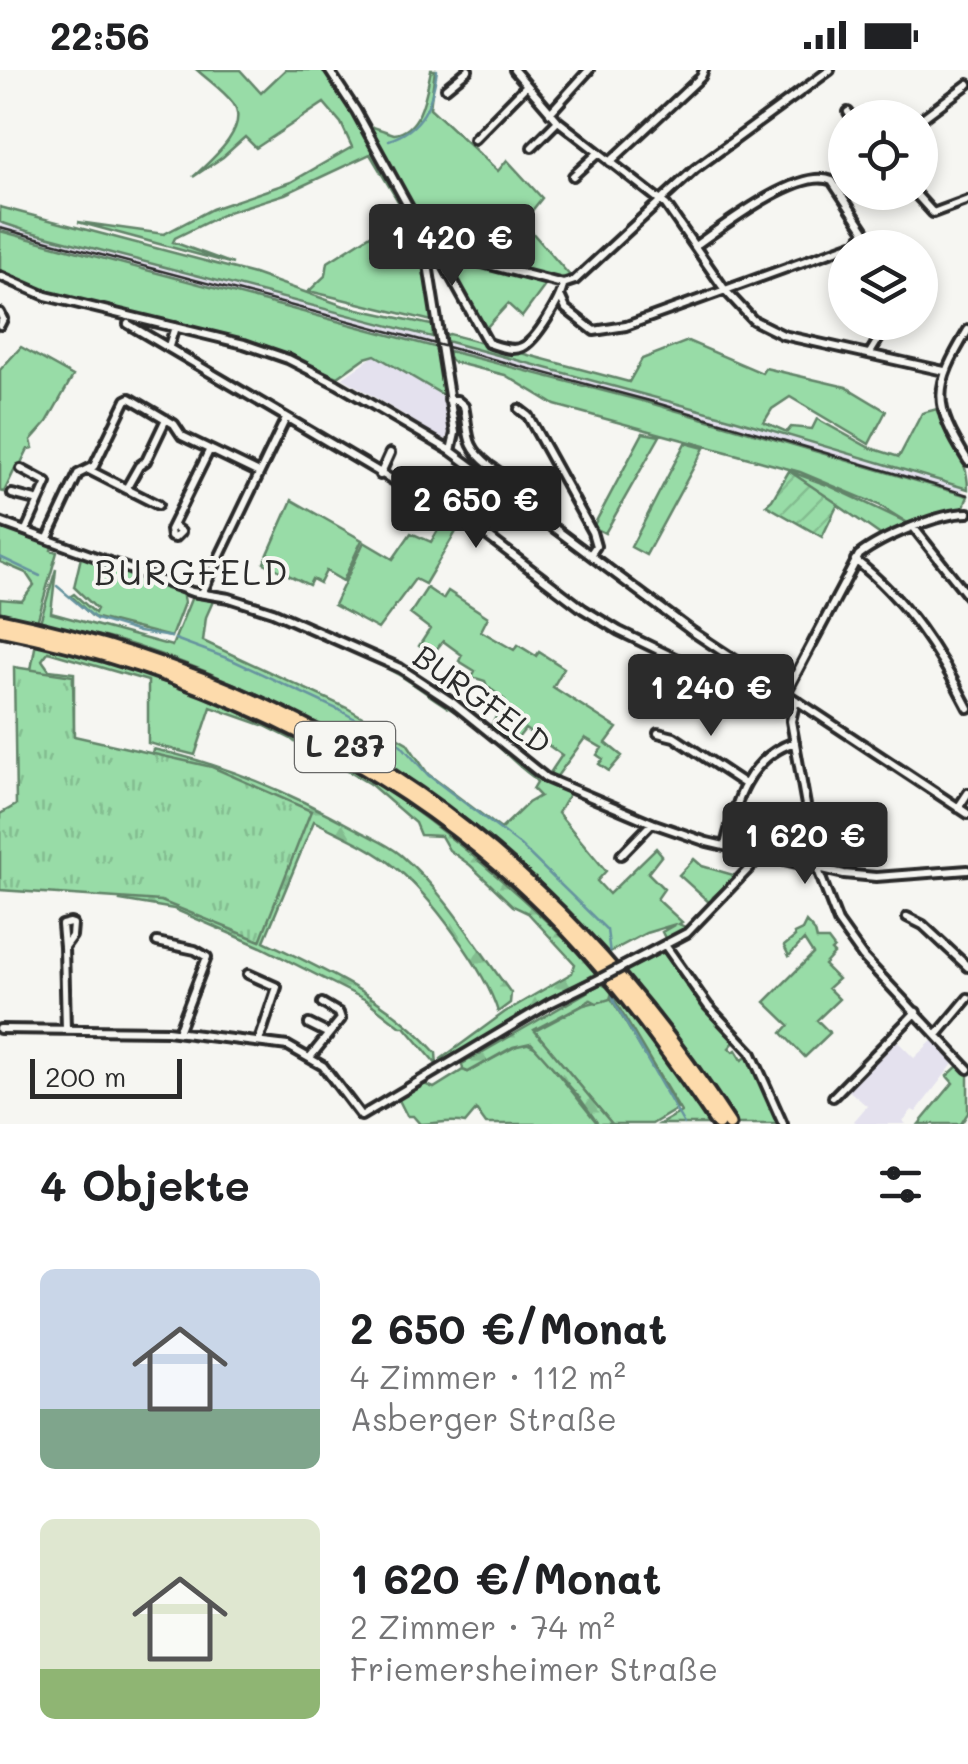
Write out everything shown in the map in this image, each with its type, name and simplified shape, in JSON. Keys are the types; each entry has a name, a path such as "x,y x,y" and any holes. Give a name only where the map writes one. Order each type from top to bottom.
{"highway":[{"name":"L 237","path":"0,620 100,643 210,680 302,722 426,798 496,852 577,928 637,995 730,1124"},
{"name":"L 237","path":"0,629 96,651 209,690 306,735 382,779 463,837 560,922 616,985 697,1093 715,1124"}],"street":[{"path":"330,70 412,209 428,254 456,433 451,451"},
{"path":"446,88 468,70"},
{"path":"514,70 558,121 660,200 748,316 774,332 944,372"},
{"path":"550,113 590,70"},
{"path":"610,162 704,70"},
{"path":"428,254 563,284 580,276 716,152 830,70"},
{"path":"938,106 968,84"},
{"path":"474,138 526,86"},
{"path":"532,147 558,121"},
{"path":"573,176 598,153"},
{"path":"561,298 566,310 590,329 626,326 858,242 864,226 832,181 821,177 760,201 694,246"},
{"path":"929,210 932,213 968,200"},
{"path":"438,254 488,344 521,348 561,298 563,284"},
{"path":"0,276 46,296 244,344 288,359 337,384 451,451 739,663 968,814"},
{"path":"0,313 0,325"},
{"path":"128,324 486,535 606,623 720,674 731,672 739,663"},
{"path":"165,325 166,345"},
{"path":"166,345 174,327"},
{"path":"968,330 944,372 941,400 952,438 968,461"},
{"path":"870,354 878,340"},
{"path":"48,538 78,474 94,466 130,398 174,424 182,436 259,473"},
{"path":"450,400 464,406 468,440 476,454 502,475 511,476"},
{"path":"519,409 528,416 592,532 596,546 590,555"},
{"path":"202,593 286,418"},
{"path":"126,490 146,461 166,419"},
{"path":"174,527 209,451"},
{"path":"380,475 390,453"},
{"path":"21,468 47,483 26,530"},
{"path":"89,470 158,505"},
{"path":"12,494 39,501"},
{"path":"786,693 855,560 872,545 950,514 968,511"},
{"name":"BURGFELD","path":"0,522 156,580 273,612 400,668 453,702 546,778 652,823 725,846 817,868 876,877 968,870"},
{"path":"914,528 968,596"},
{"path":"855,560 919,627 968,708"},
{"path":"796,700 791,710 817,868 838,922 849,940 968,1069"},
{"path":"658,733 674,737 746,784"},
{"path":"725,846 733,812 746,784 767,756 795,742"},
{"path":"958,808 968,793"},
{"path":"622,856 652,823"},
{"path":"0,1029 178,1032 288,1046 311,1056 334,1076 361,1116 550,1003 665,945 694,926 763,854"},
{"path":"907,917 923,925 968,966"},
{"path":"157,942 206,956 178,1032"},
{"path":"665,945 708,1006 751,1052 783,1124"},
{"path":"64,946 66,1029"},
{"path":"248,974 277,987 259,1041"},
{"path":"936,1034 968,998"},
{"path":"311,1056 342,1016 322,1004"},
{"path":"834,1097 916,1012"},
{"path":"309,1024 329,1034"}],"shaded area":[{"path":"0,222 432,337 433,347 26,239 0,231"},
{"path":"446,341 730,418 964,488 962,494 650,403 449,351"},
{"path":"375,355 445,396 451,432 445,440 343,378"},
{"path":"894,1038 914,1058 934,1039 956,1060 916,1112 912,1110 903,1121 906,1124 857,1124 854,1121 867,1106 846,1088"}],"green space":[{"path":"197,70 240,70 261,93 285,70 327,70 420,231 434,311 432,321 309,291 326,275 328,262 405,213 370,154 285,194 228,212 173,242 233,264 78,222 164,234 212,209 291,182 352,147 341,123 324,103 256,148 245,137 193,177 226,144 237,123 233,103"},
{"path":"431,70 435,70 430,108 498,171 507,160 542,198 523,222 572,278 551,279 434,249 431,245 415,207 367,125 394,134 411,126 421,109"},
{"path":"0,207 254,274 344,306 431,325 437,335 432,337 27,231 0,222"},
{"path":"0,231 438,348 445,396 375,355 338,377 246,340 47,293 0,273"},
{"path":"444,258 547,283 522,317 508,304 482,328"},
{"path":"449,334 629,382 642,359 688,341 762,373 765,368 846,387 886,411 869,444 790,397 772,409 764,422 787,432 791,427 812,429 817,419 868,447 899,457 922,413 937,409 964,466 968,489 730,418 446,341"},
{"path":"21,347 73,376 47,422 31,440 33,448 28,449 4,492 0,491 0,370"},
{"path":"449,351 650,403 968,496 963,509 911,525 879,505 800,472 555,405 505,375 453,362"},
{"path":"643,433 660,436 605,533 593,527"},
{"path":"685,443 704,448 646,555 631,547"},
{"path":"789,471 830,486 904,521 906,526 882,536"},
{"path":"789,471 838,504 822,537 766,505"},
{"path":"292,500 362,540 343,581 326,571 320,583 312,579 309,585 264,563"},
{"path":"446,517 460,525 425,584 415,579 378,629 334,605 364,542 393,559 411,533 431,542"},
{"path":"0,524 53,543 51,550 57,552 37,622 0,614 0,599 22,601 34,585 26,573 0,562"},
{"path":"82,553 182,591 184,603 171,637 93,617 71,596 74,594 95,613 97,609 74,587"},
{"path":"56,569 51,613 172,646 193,594 235,603 274,616 294,624 391,667 428,687 515,756 570,792 558,813 606,871 597,881 609,894 656,848 662,855 648,873 664,889 657,899 687,928 666,940 662,932 676,924 646,933 608,953 494,841 356,746 270,701 181,662 124,642 40,622","holes":["214,599 309,631 406,680 477,727 533,777 537,782 533,789 540,796 501,829 428,774 407,743 347,708 203,641 206,617"]},
{"path":"427,588 443,599 448,591 488,617 481,631 514,650 518,645 536,656 539,652 564,668 553,687 617,728 606,743 622,756 609,771 599,764 603,759 597,755 602,748 585,738 555,779 548,776 562,755 525,729 512,746 490,728 505,700 485,681 472,677 475,671 459,661 462,655 443,641 432,655 419,646 430,629 410,614"},
{"path":"36,642 124,667 210,698 292,736 372,781 370,784 329,760 314,757 265,726 211,707 195,755 148,743 148,681 48,652 42,660 49,670 74,673 74,728 29,681"},
{"path":"14,667 73,676 74,736 212,767 311,811 260,941 161,901 0,890 0,814 16,805"},
{"path":"153,749 256,781 396,851 456,916 511,993 510,1003 498,1012 469,955 409,879 376,853 314,821 264,941 378,1002 436,1053 437,1065 405,1027 366,1000 174,909 120,900"},
{"path":"372,781 490,870 598,972 442,1062 505,1012 572,973 575,964 528,913 513,906 449,850 441,836 420,835 415,823 370,784"},
{"path":"694,859 702,866 737,876 713,897 711,904 679,875"},
{"path":"806,922 817,940 828,940 834,948 834,954 824,965 838,979 828,988 839,999 817,1020 830,1033 805,1057 782,1033 789,1025 765,1002 813,954 804,940 789,956 784,946"},
{"path":"667,954 736,1040 729,1048 736,1050 742,1060 750,1055 781,1124 737,1124 625,971"},
{"path":"601,984 613,990 610,999 597,1003 591,1000 534,1030 612,1124 598,1124 531,1043 513,1047 468,1072 463,1070 462,1064"},
{"path":"613,990 681,1080 708,1124 660,1124 681,1112 612,996"},
{"path":"611,998 677,1109 652,1124 612,1124 535,1031 584,1005"},
{"path":"524,1042 538,1049 598,1124 486,1124 476,1110 465,1123 420,1124 413,1116 407,1116 398,1098 422,1083 434,1088"},
{"path":"959,1065 968,1074 968,1113 961,1124 919,1124 953,1083 947,1076"}],"waterway":[{"path":"389,140 410,129 424,114 437,70"},
{"path":"0,557 40,576"},
{"path":"57,586 96,619 171,637"},
{"path":"175,639 232,660 341,711 401,745 428,775 520,845 607,930 610,954"},
{"path":"612,991 614,1002 684,1124"}],"railway":[{"path":"0,228 650,401 968,495"}],"district":[{"name":"BURGFELD","path":"192,573"}]}
